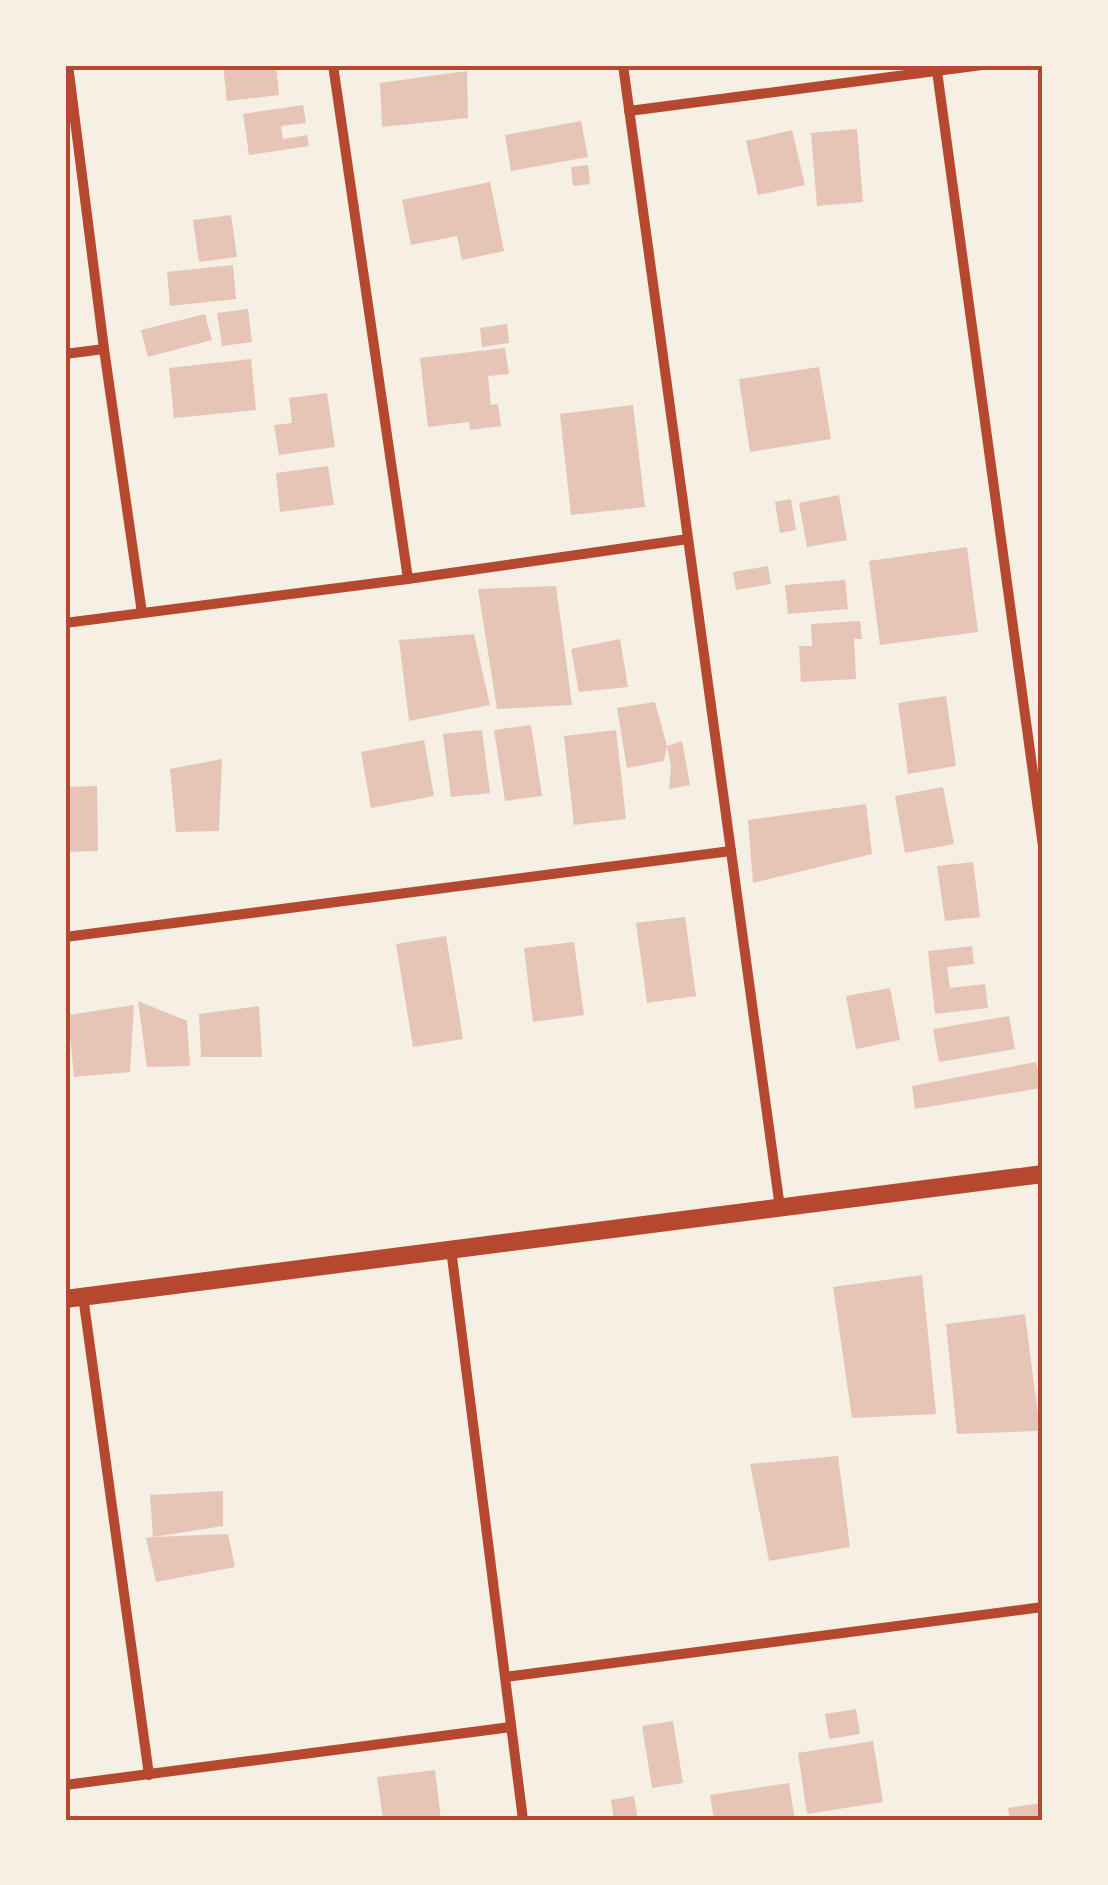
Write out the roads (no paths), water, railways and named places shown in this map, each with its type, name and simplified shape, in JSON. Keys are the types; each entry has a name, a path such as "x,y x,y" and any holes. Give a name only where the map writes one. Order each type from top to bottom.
{"street":[{"path":"68,65 142,613"},
{"path":"333,65 408,580"},
{"path":"623,65 780,1208"},
{"path":"629,111 982,65"},
{"path":"938,71 1043,846"},
{"path":"65,354 104,349"},
{"path":"65,623 408,580 688,539"},
{"path":"65,936 731,851"},
{"path":"148,1774 74,1298 1043,1174"},
{"path":"451,1249 523,1820"},
{"path":"505,1677 1043,1607"},
{"path":"65,1786 511,1727"}]}
